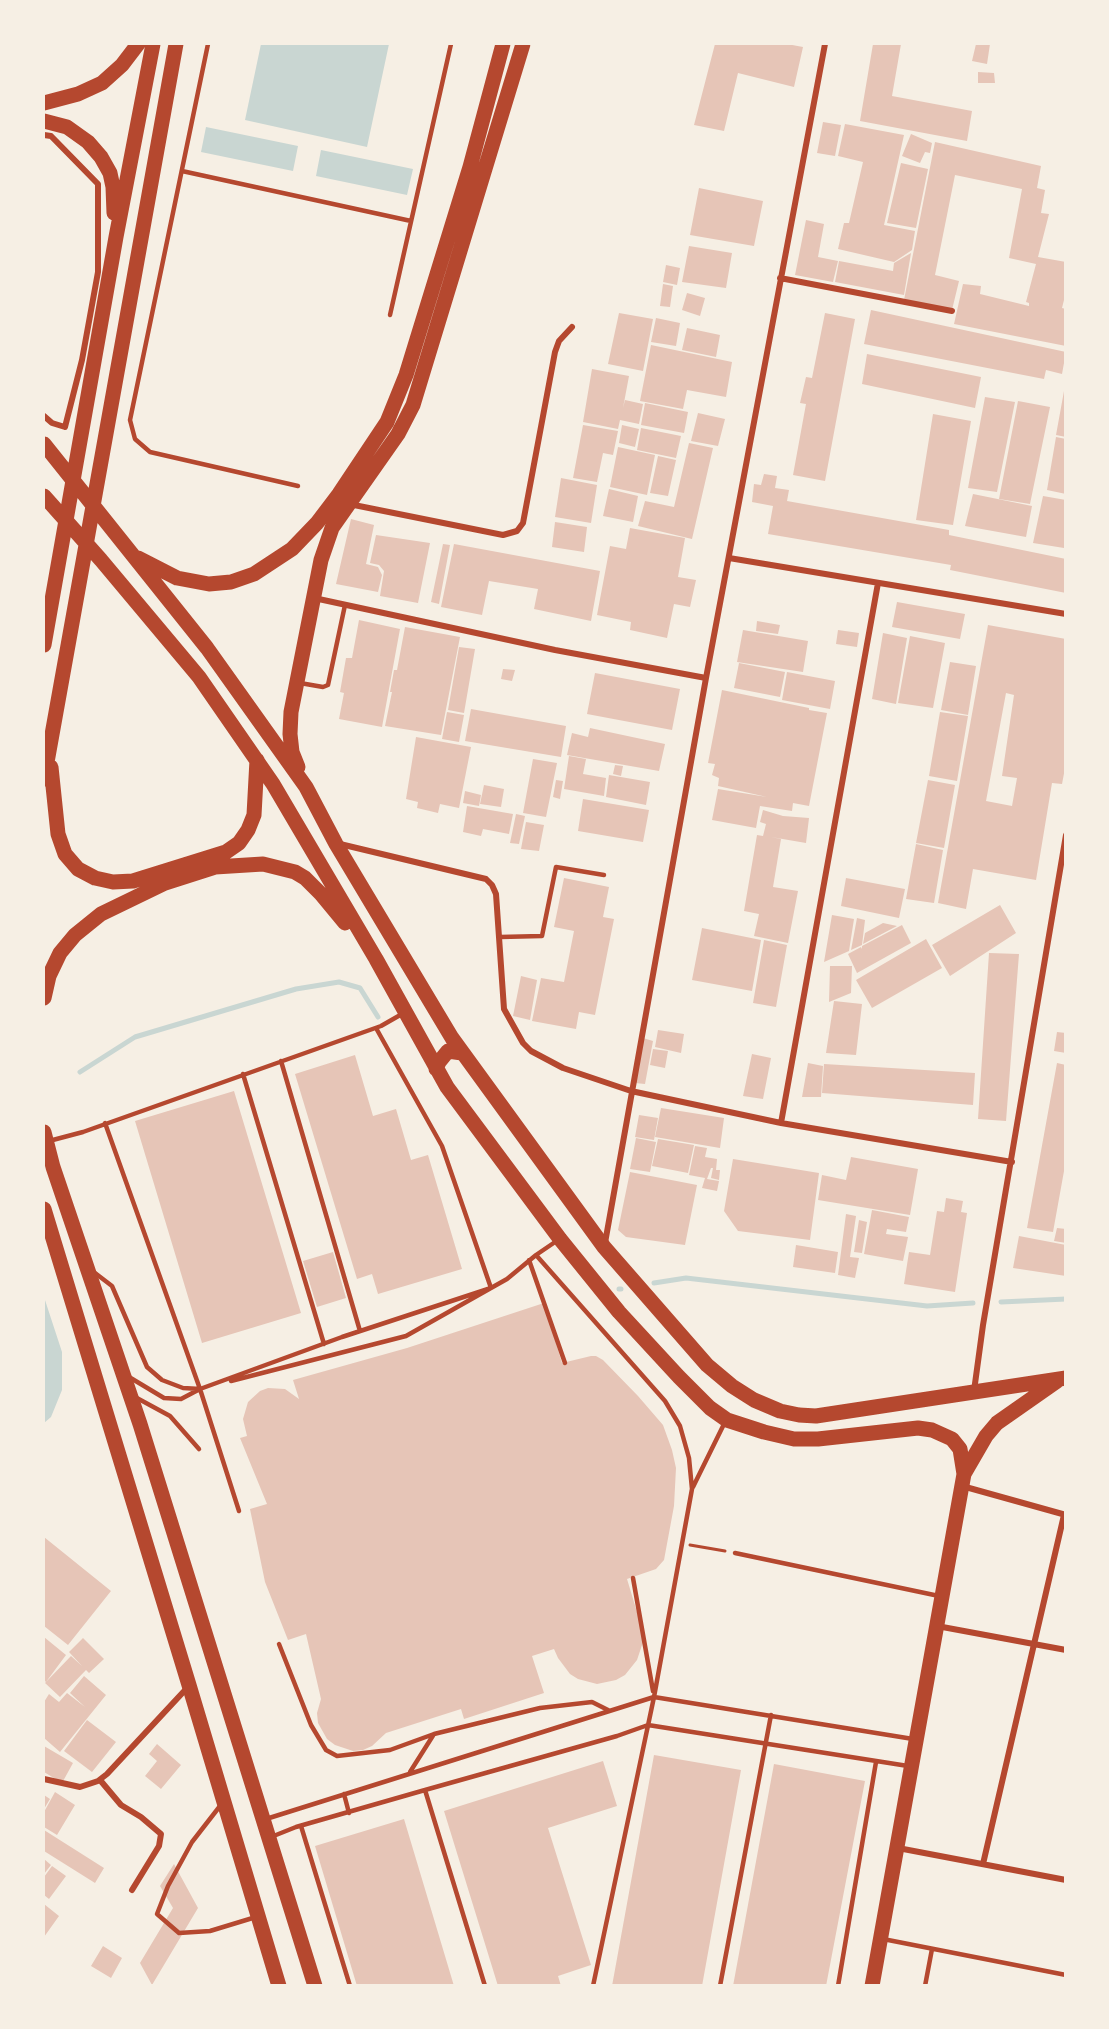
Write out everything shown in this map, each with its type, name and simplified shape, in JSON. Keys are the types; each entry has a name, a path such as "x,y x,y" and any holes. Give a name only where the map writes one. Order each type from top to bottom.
{"main road":[{"path":"44,103 78,94 102,83 122,65 138,44"},
{"path":"44,645 116,237 153,44"},
{"path":"44,779 176,44"},
{"path":"132,555 177,578 209,584 231,582 254,574 292,549 317,523 339,494 387,422 406,375 470,167 503,44"},
{"path":"523,44 413,405 398,434 332,528 321,560 296,682 290,734 292,752 306,788 336,844 462,1053 604,1246 707,1365 739,1390 754,1400 780,1411 816,1416 1063,1378"},
{"path":"44,121 66,127 88,142 101,157 110,173 113,187 116,237"},
{"path":"44,444 207,648 306,788"},
{"path":"44,496 199,677 273,784 376,959 436,1069 462,1108 560,1239 620,1312 679,1377 710,1408 727,1420 764,1432 794,1438 818,1439 918,1428 932,1430 952,1439 960,1449 962,1480 872,1986"},
{"path":"49,749 58,834 65,854 78,869 95,878 113,882 133,880 226,852 239,843 254,815 257,760"},
{"path":"44,998 49,976 60,953 75,935 102,914 165,883 215,867 234,864 272,866 295,872 305,878 335,909 358,940 376,959"},
{"path":"428,1055 445,1048 452,1038"},
{"path":"436,1069 448,1052 462,1053"},
{"path":"45,1137 130,1395 315,1986"},
{"path":"44,1209 279,1986"},
{"path":"962,1480 986,1436 997,1423 1063,1378"}],"street":[{"path":"604,1246 706,678 825,44"},
{"path":"44,135 51,136 98,184 98,272 82,360 65,427 52,423 44,416"},
{"path":"780,278 952,311"},
{"path":"348,504 503,535 517,531 523,523 555,352 558,341 572,327"},
{"path":"729,558 1065,614"},
{"path":"781,1123 878,583"},
{"path":"314,598 555,650 706,678"},
{"path":"974,1392 983,1325 1065,835"},
{"path":"336,844 486,879 496,894 504,1009 523,1043 531,1051 562,1068 631,1091 781,1123 1012,1162"},
{"path":"962,1480 1065,1515 983,1864"},
{"path":"936,1626 1065,1650"},
{"path":"44,1779 80,1787 100,1780 189,1685"},
{"path":"100,1780 121,1805 141,1817 161,1834 159,1846 132,1890"},
{"path":"896,1848 1065,1881"}],"lane":[{"path":"208,44 130,420 135,439 150,452 298,486"},
{"path":"390,315 451,44"},
{"path":"182,171 411,220"},
{"path":"296,682 323,687 328,685 345,605"},
{"path":"500,937 542,936 556,867 604,875"},
{"path":"45,1137 83,1132 376,1028 404,1013"},
{"path":"376,1028 442,1146 491,1288"},
{"path":"281,1061 360,1331"},
{"path":"243,1074 324,1344"},
{"path":"105,1123 200,1389 240,1511"},
{"path":"88,1268 112,1286 147,1367 162,1380 183,1388 200,1389 406,1336 507,1279 529,1260 560,1239"},
{"path":"536,1255 665,1401 680,1426 689,1458 692,1489 654,1697 593,1986"},
{"path":"529,1260 565,1362"},
{"path":"123,1374 164,1398 181,1399 200,1389 360,1331 491,1288"},
{"path":"130,1395 170,1416 200,1449"},
{"path":"692,1489 727,1420"},
{"path":"735,1553 942,1597"},
{"path":"633,1578 654,1697"},
{"path":"279,1644 311,1725 326,1750 337,1756 390,1750 434,1734 540,1708 592,1702 609,1711"},
{"path":"264,1820 410,1772 654,1697 916,1739"},
{"path":"720,1986 771,1716"},
{"path":"270,1837 425,1790 618,1736 648,1725 911,1766"},
{"path":"410,1772 434,1734"},
{"path":"838,1986 876,1762"},
{"path":"425,1790 485,1986"},
{"path":"344,1794 349,1813"},
{"path":"224,1801 192,1842 168,1886 157,1914 179,1933 210,1931 258,1916"},
{"path":"301,1826 350,1986"},
{"path":"880,1938 1065,1975"},
{"path":"925,1986 932,1949"}],"path":[{"path":"682,1544 735,1553"}],"shaded area":[{"path":"261,44 389,44 367,147 245,120"},
{"path":"206,127 298,146 293,171 201,152"},
{"path":"321,150 413,169 407,195 316,176"},
{"path":"44,1297 62,1352 62,1390 51,1417 44,1423"}],"building":[{"path":"715,44 787,44 803,47 794,87 738,73 724,131 694,125"},
{"path":"873,44 901,44 892,96 972,111 967,141 860,121"},
{"path":"976,44 990,44 987,64 972,61"},
{"path":"978,72 994,73 995,83 978,83"},
{"path":"823,122 841,125 835,156 817,153"},
{"path":"845,124 904,135 884,225 915,231 912,250 894,262 838,249 844,223 849,223 863,162 838,156"},
{"path":"911,134 932,143 930,153 925,152 920,163 902,156"},
{"path":"935,142 1041,166 1037,188 1045,190 1041,213 1049,214 1038,257 1066,262 1066,292 1062,308 1066,309 1066,346 954,324 963,284 981,286 980,294 1029,306 1026,302 1036,264 1009,258 1022,189 955,175 935,275 959,281 952,310 904,300"},
{"path":"901,163 928,169 916,228 887,223"},
{"path":"699,188 763,201 754,246 690,235"},
{"path":"806,220 824,224 818,257 838,261 833,282 795,275"},
{"path":"689,246 732,253 726,288 682,282"},
{"path":"911,253 904,295 835,282 839,261 893,271 894,263"},
{"path":"666,265 680,268 677,285 663,282"},
{"path":"663,284 673,286 670,307 660,306"},
{"path":"687,293 705,298 700,316 682,310"},
{"path":"871,310 1066,352 1062,374 1046,370 1044,379 864,344"},
{"path":"619,313 653,319 643,371 608,364"},
{"path":"825,313 855,319 825,481 793,475 806,404 800,403 806,377 812,378"},
{"path":"656,318 680,323 676,346 651,342"},
{"path":"687,328 720,335 716,357 682,350"},
{"path":"651,345 732,362 726,397 687,390 683,409 640,401"},
{"path":"867,354 981,377 975,408 862,384"},
{"path":"592,369 629,376 623,408 625,400 643,404 639,424 620,420 618,429 583,422"},
{"path":"1064,391 1066,391 1066,437 1056,435"},
{"path":"985,397 1015,402 997,492 968,488"},
{"path":"1018,401 1050,407 1030,504 999,499"},
{"path":"645,403 688,412 684,433 641,425"},
{"path":"698,413 725,419 718,446 691,441"},
{"path":"933,414 971,421 953,525 916,520"},
{"path":"583,425 618,431 613,455 603,453 597,482 573,478"},
{"path":"622,425 639,429 635,447 619,443"},
{"path":"641,428 681,436 676,458 637,450"},
{"path":"1056,437 1066,439 1066,494 1047,490"},
{"path":"689,443 713,448 692,539 638,526 645,501 674,507"},
{"path":"618,447 655,455 647,495 610,487"},
{"path":"658,456 676,460 668,496 650,493"},
{"path":"764,474 777,476 775,488 789,490 787,501 949,530 949,535 1066,559 1066,593 950,570 951,565 768,534 773,506 752,502 754,484 761,485"},
{"path":"561,478 597,485 591,523 555,517"},
{"path":"609,489 638,496 633,522 603,516"},
{"path":"973,494 1032,506 1026,537 965,526"},
{"path":"1043,496 1066,500 1064,548 1033,543"},
{"path":"351,519 374,525 366,564 378,567 382,575 378,592 336,584"},
{"path":"555,522 587,527 584,552 552,547"},
{"path":"630,528 685,538 678,577 696,580 690,607 674,604 667,638 630,630 631,622 597,615 610,546 626,549"},
{"path":"376,535 430,543 418,603 380,596 384,571 379,565 370,563"},
{"path":"443,544 450,545 439,604 431,602"},
{"path":"454,544 600,571 591,621 534,609 538,589 489,581 482,615 441,607"},
{"path":"897,602 965,614 960,639 892,627"},
{"path":"359,620 400,629 382,727 339,719 344,693 340,692 346,658 352,658"},
{"path":"757,621 780,625 778,634 756,631"},
{"path":"988,625 1066,639 1066,763 1062,784 1052,783 1036,880 973,869 966,909 938,903","holes":["1006,693 1014,695 1002,776 1017,778 1012,806 986,801"]},
{"path":"405,627 460,637 441,735 385,726 394,670 397,670"},
{"path":"743,630 808,641 803,672 737,662"},
{"path":"838,630 859,633 857,647 836,644"},
{"path":"883,633 907,638 896,704 872,699"},
{"path":"910,636 945,643 933,708 898,703"},
{"path":"459,647 475,649 464,713 448,710"},
{"path":"950,662 976,666 968,715 941,710"},
{"path":"739,663 785,672 780,697 734,688"},
{"path":"503,669 515,670 512,681 501,679"},
{"path":"787,672 835,681 830,709 782,700"},
{"path":"595,673 680,689 672,730 587,714"},
{"path":"722,690 827,713 809,806 793,803 792,811 760,806 756,828 712,820 718,789 767,797 718,786 719,778 712,775 715,764 708,763"},
{"path":"471,709 566,726 561,757 465,741"},
{"path":"447,712 464,715 459,742 442,739"},
{"path":"940,712 968,716 957,781 929,776"},
{"path":"590,728 665,744 659,771 567,755 572,733 588,737"},
{"path":"416,737 471,747 459,808 440,804 438,813 417,808 418,802 406,799"},
{"path":"569,756 586,759 583,774 606,778 604,796 564,789"},
{"path":"533,759 557,763 546,817 523,813"},
{"path":"615,765 623,766 621,776 613,774"},
{"path":"609,775 650,782 646,805 606,797"},
{"path":"556,780 563,781 560,799 553,797"},
{"path":"928,780 955,785 944,848 916,843"},
{"path":"484,785 504,789 501,807 480,804"},
{"path":"465,791 481,795 479,806 463,803"},
{"path":"583,799 649,810 643,842 578,831"},
{"path":"467,806 513,814 509,834 483,829 481,836 463,832"},
{"path":"763,810 783,816 809,818 806,843 771,837 781,839 773,887 798,891 788,943 754,936 759,914 744,911 757,835 763,836 766,824 760,822"},
{"path":"516,814 525,816 519,844 510,843"},
{"path":"526,822 544,825 539,851 521,849"},
{"path":"916,844 943,850 934,903 906,899"},
{"path":"564,878 609,887 603,917 614,919 595,1015 579,1012 576,1029 532,1021 541,978 564,982 574,931 554,927"},
{"path":"846,878 905,889 899,918 841,906"},
{"path":"1000,905 1016,933 950,976 932,945"},
{"path":"832,915 854,919 849,951 824,962"},
{"path":"857,918 865,920 862,945 851,950"},
{"path":"883,923 897,926 863,944 865,933"},
{"path":"902,925 911,943 857,973 848,954 861,947 862,949 862,946"},
{"path":"702,928 761,940 752,991 692,980"},
{"path":"926,939 942,968 872,1008 856,980"},
{"path":"764,940 787,945 776,1007 753,1003"},
{"path":"989,953 1019,954 1006,1121 978,1119"},
{"path":"830,966 852,966 851,993 829,1002"},
{"path":"521,976 537,980 530,1020 513,1016"},
{"path":"834,1001 862,1004 856,1055 826,1053"},
{"path":"658,1030 684,1034 681,1053 655,1047"},
{"path":"1057,1032 1066,1033 1066,1053 1054,1051"},
{"path":"643,1038 653,1041 645,1084 635,1083"},
{"path":"653,1049 668,1051 665,1068 650,1065"},
{"path":"752,1054 771,1058 763,1099 743,1096"},
{"path":"355,1055 373,1116 396,1109 411,1160 428,1155 462,1269 378,1294 372,1274 357,1279 295,1074"},
{"path":"808,1063 823,1066 821,1097 802,1097"},
{"path":"1057,1063 1066,1065 1066,1160 1053,1232 1027,1228"},
{"path":"824,1064 975,1073 973,1105 822,1093"},
{"path":"234,1091 301,1313 202,1343 135,1121"},
{"path":"661,1108 724,1118 720,1148 655,1137"},
{"path":"639,1115 658,1118 654,1140 635,1137"},
{"path":"636,1138 656,1142 650,1172 630,1169"},
{"path":"658,1139 694,1145 688,1173 652,1166"},
{"path":"695,1146 707,1148 705,1157 717,1159 716,1170 720,1170 719,1180 711,1178 713,1168 707,1179 719,1181 717,1191 702,1188 705,1178 689,1175"},
{"path":"851,1157 918,1169 910,1215 818,1200 822,1175 846,1180"},
{"path":"733,1159 819,1173 810,1240 738,1231 724,1211"},
{"path":"630,1172 697,1185 685,1245 626,1237 618,1230"},
{"path":"946,1198 963,1201 961,1212 967,1213 955,1292 904,1284 909,1252 930,1255 937,1211 944,1212"},
{"path":"872,1210 909,1217 906,1232 887,1229 886,1234 908,1237 903,1261 864,1254"},
{"path":"846,1214 856,1216 850,1257 859,1258 855,1278 838,1275"},
{"path":"859,1220 867,1222 862,1253 854,1252"},
{"path":"1057,1228 1066,1229 1066,1243 1054,1241"},
{"path":"1019,1236 1066,1245 1066,1276 1013,1268"},
{"path":"796,1245 838,1252 835,1273 793,1267"},
{"path":"333,1252 346,1298 317,1307 303,1261"},
{"path":"544,1303 562,1363 591,1356 603,1360 663,1425 672,1450 676,1468 674,1506 664,1560 656,1569 627,1579 643,1632 643,1642 637,1660 625,1675 616,1680 597,1684 578,1679 570,1674 554,1649 532,1656 544,1693 464,1719 461,1709 386,1733 372,1746 363,1750 353,1751 335,1745 327,1739 318,1723 317,1713 321,1699 306,1634 288,1640 265,1582 250,1509 267,1504 240,1438 247,1436 243,1419 248,1402 260,1391 268,1388 285,1389 299,1399 293,1380 407,1348"},
{"path":"44,1537 111,1591 68,1645 44,1626"},
{"path":"44,1637 66,1655 46,1682 44,1680"},
{"path":"83,1638 104,1659 89,1673 86,1670 60,1697 45,1683 71,1656 82,1666 69,1652"},
{"path":"84,1676 106,1695 60,1752 44,1738 44,1702 49,1694 59,1702 67,1693 85,1707 70,1693"},
{"path":"87,1720 116,1742 92,1772 64,1751"},
{"path":"157,1744 181,1765 161,1789 145,1776 157,1761 149,1754"},
{"path":"44,1746 73,1763 62,1783 44,1772"},
{"path":"654,1755 741,1770 702,1986 612,1986"},
{"path":"603,1761 617,1806 548,1828 591,1965 558,1976 561,1986 498,1986 444,1811"},
{"path":"774,1764 865,1781 826,1986 733,1986"},
{"path":"55,1792 75,1805 57,1835 44,1827 44,1812"},
{"path":"44,1795 50,1799 44,1809"},
{"path":"404,1819 454,1986 357,1986 315,1846"},
{"path":"44,1830 104,1868 95,1883 44,1851"},
{"path":"44,1859 51,1865 44,1874"},
{"path":"174,1864 198,1908 152,1985 140,1963 173,1908 160,1886"},
{"path":"52,1866 66,1876 49,1899 44,1895 44,1877"},
{"path":"44,1904 59,1916 44,1937"},
{"path":"103,1946 122,1958 111,1978 91,1966"}],"waterway":[{"path":"80,1072 135,1037 296,989 339,982 360,988 378,1017"},
{"path":"654,1283 686,1278 927,1306 973,1303"},
{"path":"1001,1302 1066,1299"}]}
